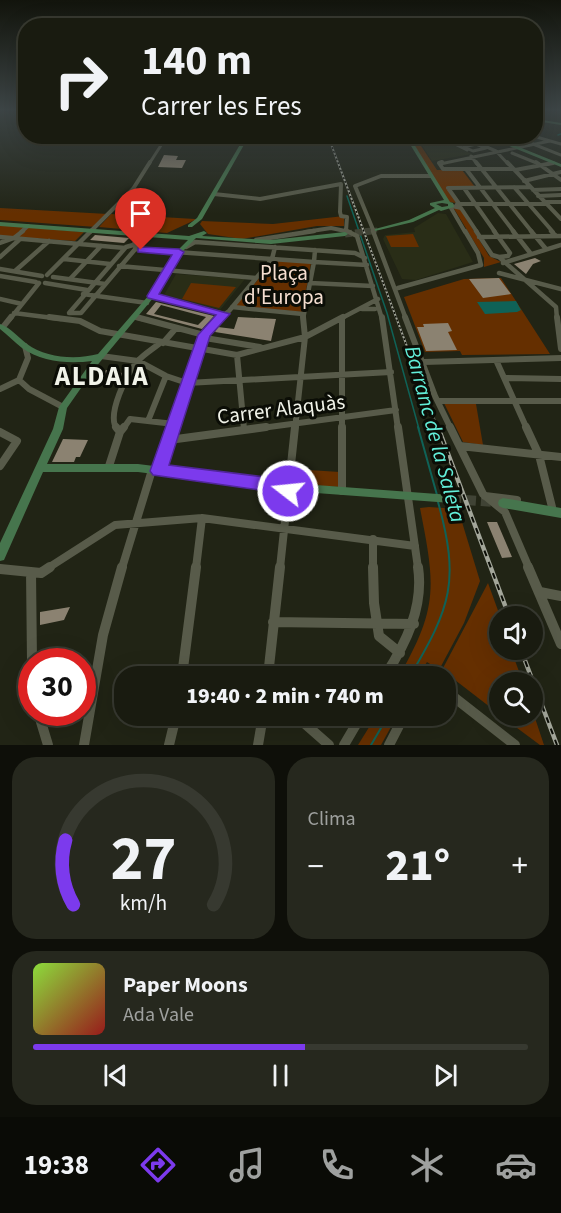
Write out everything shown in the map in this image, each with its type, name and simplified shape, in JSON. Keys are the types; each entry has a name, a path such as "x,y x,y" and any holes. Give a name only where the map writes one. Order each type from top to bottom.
{"street":[{"path":"161,145 133,189 1,326 25,346 40,354 90,360 101,356 138,360 166,376 187,383 391,372"},
{"path":"0,556 58,429 63,407 101,356 152,296 179,252 187,233 214,194 242,145"},
{"path":"412,145 431,176 440,198 450,205 461,208 492,255 508,256 510,253 464,188"},
{"path":"456,145 478,155"},
{"path":"473,145 464,147 473,151 486,148 478,145"},
{"path":"481,145 496,151 561,219"},
{"path":"506,145 542,165 561,180"},
{"path":"513,150 529,145"},
{"path":"535,145 561,155"},
{"path":"550,150 561,146"},
{"path":"553,163 514,170 445,169 441,163 504,149 513,150 553,163 561,166"},
{"path":"513,150 527,168"},
{"path":"471,156 546,249"},
{"path":"466,169 531,254"},
{"path":"524,181 561,172"},
{"path":"431,176 416,174 384,177 366,180 356,186 383,261 398,288 397,295 438,401 485,496 503,506 559,512"},
{"path":"214,194 260,199 341,184 340,212 341,216 347,217 346,230"},
{"path":"514,187 528,205 560,237"},
{"path":"460,205 448,188 561,189"},
{"path":"538,196 561,195"},
{"path":"440,198 432,203 456,217"},
{"path":"377,230 411,221 428,212 450,205 528,205 561,202"},
{"path":"398,288 438,279 481,265 478,253 450,205"},
{"path":"0,224 153,235 187,233 275,247 355,253 365,258"},
{"path":"14,238 28,226"},
{"path":"187,233 198,236 253,240 335,229 346,230 357,236 373,286 375,306 391,372 411,495 420,581 414,624 392,666"},
{"path":"187,233 195,242 278,242 346,230"},
{"path":"125,248 68,311 69,313 81,313 120,266 142,234"},
{"path":"179,252 198,236"},
{"path":"210,236 228,241"},
{"path":"0,237 367,265"},
{"path":"479,237 560,237"},
{"path":"0,243 7,238 19,240 0,257"},
{"path":"15,271 49,241"},
{"path":"70,279 101,246"},
{"path":"503,263 561,246"},
{"path":"84,745 103,635 134,524 169,440 204,337 232,308 272,259 275,247"},
{"path":"355,253 362,249"},
{"path":"269,666 305,337 303,314 315,250"},
{"path":"499,257 557,310 561,349"},
{"path":"64,259 256,278"},
{"path":"0,269 105,284"},
{"path":"499,273 561,289"},
{"path":"0,276 147,303"},
{"path":"40,283 47,276"},
{"path":"310,283 373,286"},
{"path":"152,296 224,314"},
{"path":"0,299 22,304"},
{"path":"552,304 561,300"},
{"path":"14,313 80,321 100,331 237,355 305,337 361,309 375,306"},
{"path":"232,308 303,314"},
{"path":"135,317 204,337 261,347"},
{"path":"342,319 342,491"},
{"path":"120,432 113,424 112,413 138,360 161,343 176,328"},
{"path":"0,389 19,380 28,358 25,346"},
{"path":"28,358 40,354"},
{"path":"237,355 243,429"},
{"path":"424,362 561,358"},
{"path":"90,360 90,370"},
{"path":"496,360 539,455 559,512"},
{"path":"148,421 166,376"},
{"path":"506,378 561,379"},
{"path":"19,380 29,389 63,407"},
{"path":"438,401 561,401"},
{"name":"Carrer Alaquàs","path":"169,440 396,410"},
{"path":"108,466 120,432 130,419 174,424"},
{"path":"0,432 17,441 0,466"},
{"path":"460,446 561,457"},
{"path":"40,468 108,466 289,487 451,498"},
{"path":"485,496 559,512"},
{"path":"503,506 561,644"},
{"path":"0,569 41,573 115,525 202,518 415,546"},
{"path":"183,666 202,518"},
{"path":"373,539 376,623 379,636 400,653"},
{"path":"32,572 32,648"},
{"path":"540,591 561,596"},
{"path":"273,622 414,624"},
{"path":"456,700 515,745"},
{"path":"42,726 48,745"},
{"path":"169,745 174,726"},
{"path":"258,745 261,726"},
{"path":"307,726 329,745"},
{"path":"344,745 355,726"},
{"path":"393,743 400,726"}],"shaded area":[{"path":"422,145 452,145 472,154 432,161"},
{"path":"438,213 446,214 473,262 416,280 402,279 383,239 385,235 415,232 414,228"},
{"path":"176,274 245,279 220,310 164,295"}],"green space":[{"path":"414,145 420,145 437,170 462,170 475,187 447,187 456,203 449,202"},
{"path":"453,207 460,208 489,256 501,262 484,267 484,258"},
{"path":"0,208 108,214 96,227 0,220"},
{"path":"111,214 195,220 167,233 99,227"},
{"path":"344,216 344,226 317,226 242,239 208,234 200,224 202,221 273,224"},
{"path":"0,225 84,232 75,241 0,236"},
{"path":"413,234 419,247 391,247 386,236"},
{"name":"Plaça d'Europa","path":"275,260 311,263 302,312 235,306"},
{"path":"501,278 550,354 462,355 460,351 425,352 404,297 464,279"},
{"path":"191,283 236,287 219,308 182,299"},
{"path":"444,403 476,404 483,445 463,442"},
{"path":"293,469 340,472 340,487 291,484"},
{"path":"420,508 458,509 480,581 464,623 441,666 433,666 427,662 424,666 404,666 421,631 430,595 429,557"},
{"path":"488,583 496,606 489,606 489,660 515,660 519,672 489,672 489,706 456,681 456,666 444,666"},
{"path":"370,726 391,726 381,745 358,745"},
{"path":"514,726 538,726 544,745 540,745"}],"water":[{"path":"516,301 521,310 517,312 485,314 477,302"}],"building":[{"path":"164,155 178,156 176,160 186,160 182,168 158,167"},
{"path":"95,235 129,238 124,243 90,240"},
{"path":"535,258 541,261 533,264 526,274 514,264"},
{"path":"499,278 511,294 483,298 469,279"},
{"path":"156,302 214,316 202,329 146,314","holes":["161,305 206,317 198,325 154,314"]},
{"path":"238,317 276,319 271,341 215,332 218,327 234,329"},
{"path":"448,323 452,331 448,332 457,350 426,351 417,327 424,327 423,324"},
{"path":"106,370 123,373 120,380 100,380"},
{"path":"63,439 88,440 80,457 76,457 74,462 52,462"},
{"path":"487,522 497,522 512,557 502,558"},
{"path":"70,607 64,620 40,625 40,612"}],"waterway":[{"name":"Barranc de la Saleta","path":"347,196 387,313 419,429"},
{"name":"Barranc de la Saleta","path":"418,427 437,495"},
{"name":"Barranc de la Saleta","path":"416,666 435,631 448,593 449,553 438,502"},
{"name":"Barranc de la Saleta","path":"371,745 382,726"}],"tunnel":[{"path":"360,232 377,230"},
{"path":"345,234 372,231"},
{"path":"451,499 495,502"}],"railway":[{"path":"331,145 438,429"},
{"path":"438,427 505,606"},
{"path":"525,660 557,745"}],"district":[{"name":"ALDAIA","path":"102,376"}],"route":[{"path":"141,250 179,252 152,296 224,314 204,335 200,352 187,380 159,471 289,487 288,491"}]}
